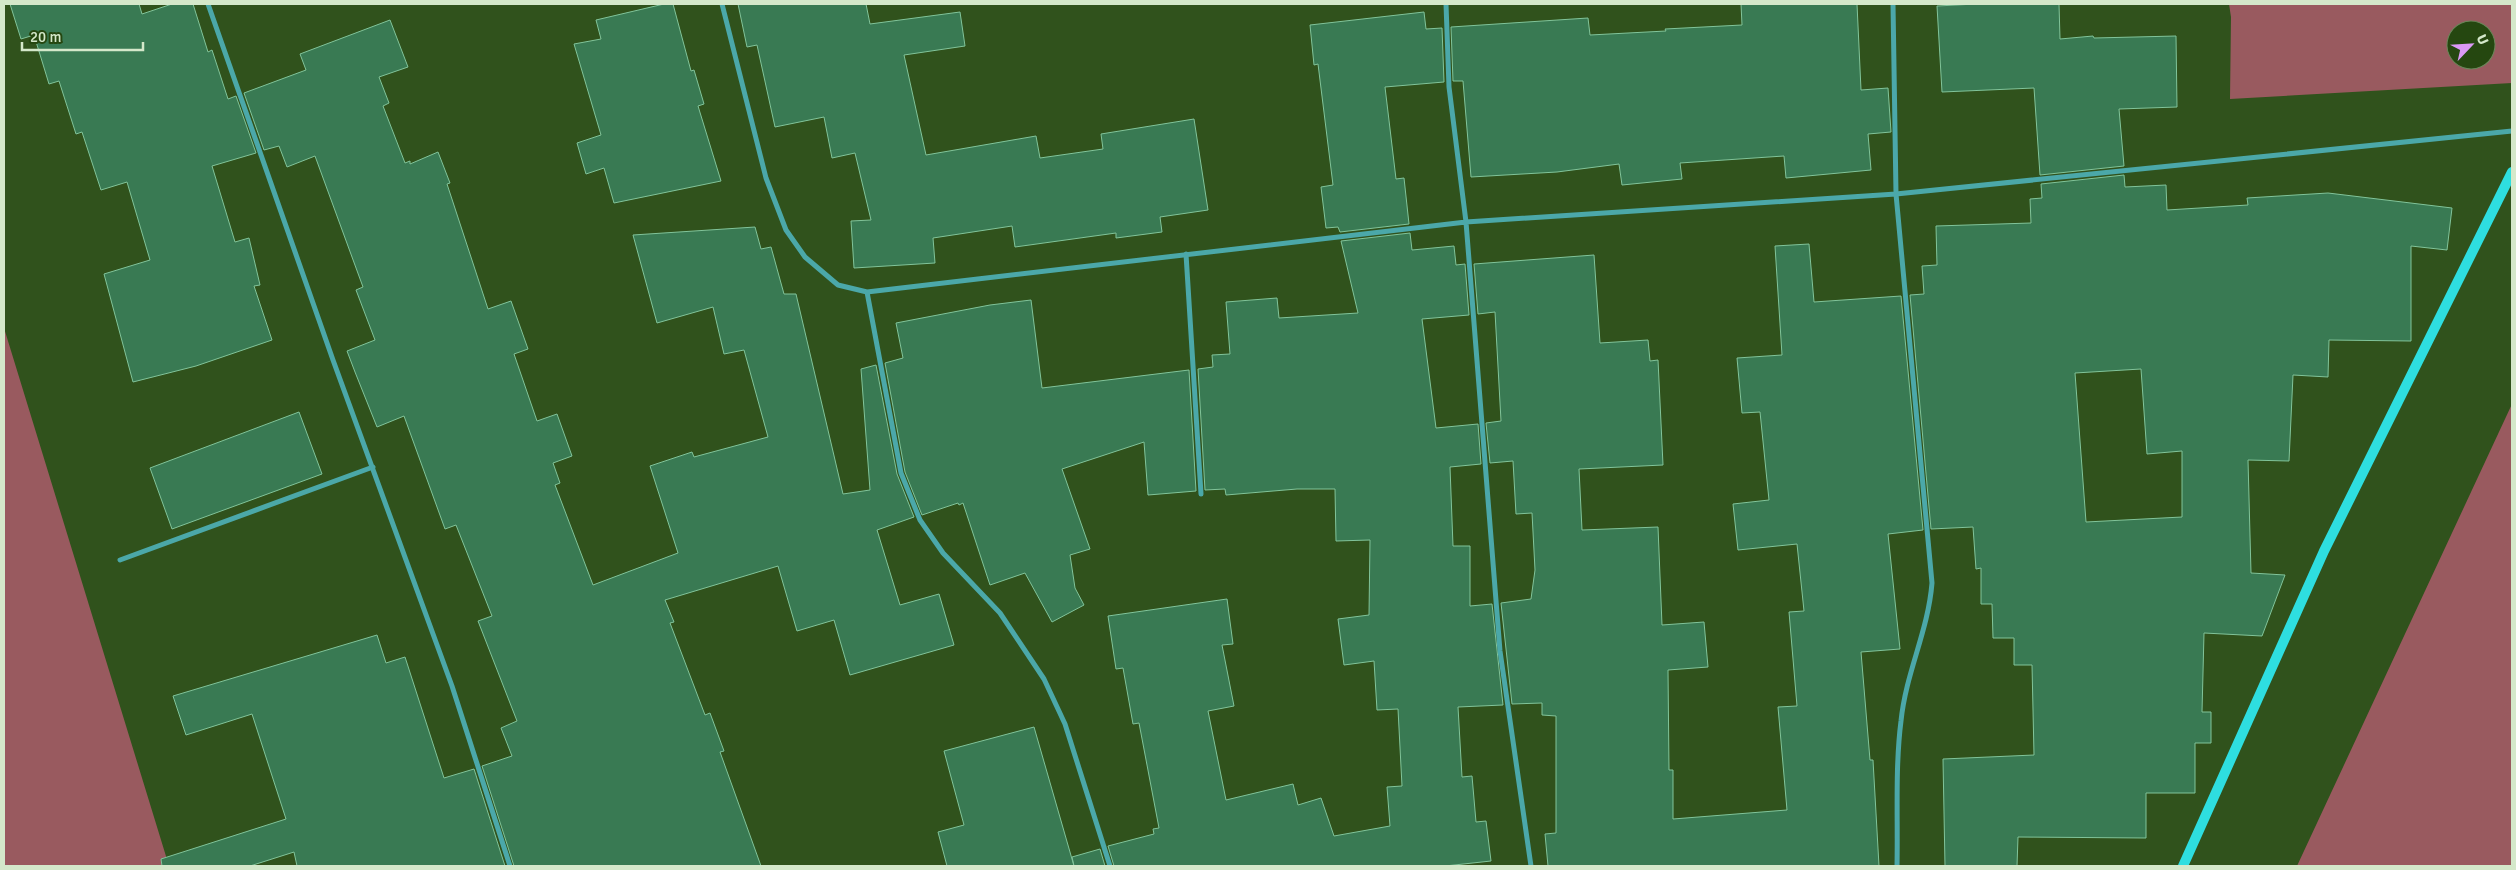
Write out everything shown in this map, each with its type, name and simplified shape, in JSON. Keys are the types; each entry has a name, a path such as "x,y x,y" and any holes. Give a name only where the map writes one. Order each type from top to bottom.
{"street":[{"path":"208,4 372,467 452,686 510,866"},
{"path":"722,4 766,178 786,230 805,257 838,285 867,292 1466,222 1896,194 2512,130"},
{"path":"1446,4 1449,88 1466,222 1500,651 1531,866"},
{"path":"1893,4 1896,194 1932,583 1930,611 1911,668 1901,721 1897,866"},
{"path":"2183,866 2324,551 2512,172"},
{"path":"1186,254 1201,494"},
{"path":"867,292 901,473 920,520 943,553 1000,613 1044,679 1064,724 1110,866"},
{"path":"120,560 372,467"}],"shaded area":[{"path":"2229,4 2512,4 2512,83 2230,99 2231,17"},
{"path":"4,328 169,866 4,866"},
{"path":"2512,404 2512,866 2297,866"}],"building":[{"path":"10,4 139,4 142,14 172,4 193,4 208,52 212,50 228,99 236,96 256,153 212,166 235,242 249,238 260,285 254,286 272,340 196,366 133,382 104,274 150,260 127,182 101,190 82,132 76,134 59,81 49,84 34,35 21,39"},
{"path":"664,4 673,4 691,71 694,70 704,104 698,106 721,181 614,203 604,168 586,174 577,143 601,135 574,44 601,39 596,20"},
{"path":"738,4 866,4 870,24 960,12 965,46 904,55 926,155 1036,136 1040,158 1103,149 1101,134 1194,119 1208,210 1160,217 1162,232 1116,238 1116,233 1015,247 1012,226 933,238 935,263 854,268 851,221 871,220 855,153 832,158 824,117 775,127 757,45 747,47"},
{"path":"1741,4 1857,4 1861,90 1888,88 1891,132 1868,134 1871,170 1786,178 1784,156 1680,163 1682,179 1622,185 1619,164 1557,172 1471,177 1463,81 1453,81 1451,27 1588,18 1590,35 1742,25"},
{"path":"2059,4 2060,39 2093,36 2094,38 2176,36 2177,107 2119,109 2124,166 2040,175 2034,88 1942,92 1937,6"},
{"path":"1424,12 1426,29 1442,28 1444,82 1385,87 1396,179 1404,178 1409,224 1340,232 1338,227 1326,228 1321,187 1333,185 1318,64 1314,65 1310,25"},
{"path":"390,20 408,67 379,77 389,103 383,106 405,163 410,161 410,164 438,152 450,183 447,184 488,309 511,301 528,349 514,354 537,421 557,414 572,456 553,463 560,483 555,485 593,585 678,553 650,466 692,452 694,457 768,437 744,350 724,354 713,307 657,323 633,235 755,227 761,249 771,247 784,294 796,294 843,494 870,490 861,369 876,365 897,474 914,517 877,530 900,605 939,594 954,645 850,675 834,620 797,631 778,566 665,600 674,622 670,623 705,715 710,713 724,751 720,752 761,866 514,866 482,766 512,756 501,728 517,721 478,621 492,616 456,525 445,529 404,416 377,427 355,372 347,351 375,340 356,290 363,287 315,156 287,167 279,146 264,150 244,93 306,70 300,54"},
{"path":"2124,175 2125,187 2166,185 2167,210 2248,205 2247,198 2328,193 2452,208 2447,250 2411,246 2411,341 2329,340 2328,377 2293,375 2289,461 2248,460 2251,573 2285,575 2262,636 2204,633 2202,712 2211,712 2211,743 2195,743 2195,793 2146,793 2146,838 2018,837 2017,866 1945,866 1943,759 2034,755 2032,665 2014,665 2014,638 1993,638 1992,604 1981,604 1981,568 1976,569 1973,527 1931,529 1910,295 1924,294 1922,266 1937,265 1936,226 2031,223 2030,199 2042,198 2041,184","holes":["2141,369 2147,454 2182,451 2182,517 2086,522 2075,373"]},
{"path":"1410,233 1412,250 1454,246 1456,265 1465,264 1469,315 1422,319 1436,428 1478,424 1481,464 1450,467 1453,546 1470,546 1470,606 1492,604 1503,705 1458,707 1462,777 1472,776 1476,822 1486,821 1491,861 1445,866 1114,866 1108,846 1154,834 1153,829 1159,828 1139,723 1133,724 1123,668 1116,669 1108,616 1227,599 1233,644 1222,645 1234,706 1208,711 1226,800 1293,784 1298,805 1321,798 1334,836 1390,826 1387,787 1402,786 1398,709 1377,710 1374,661 1344,665 1338,619 1369,615 1370,540 1336,541 1335,489 1297,489 1226,495 1225,489 1205,490 1198,369 1213,367 1212,355 1230,354 1226,302 1277,298 1279,318 1358,313 1341,241"},
{"path":"1809,244 1814,302 1901,296 1923,530 1888,534 1900,649 1861,652 1870,760 1873,760 1879,866 1548,866 1545,834 1556,833 1556,716 1542,715 1542,703 1512,704 1501,603 1531,599 1535,570 1532,513 1516,514 1513,461 1490,463 1486,423 1501,421 1495,312 1478,314 1474,264 1594,255 1600,343 1648,340 1650,361 1658,360 1663,465 1579,469 1582,530 1658,527 1662,625 1704,622 1708,667 1668,670 1669,770 1673,770 1673,819 1787,810 1778,707 1797,706 1789,612 1804,611 1797,544 1738,550 1733,504 1769,500 1760,412 1742,413 1737,358 1782,355 1775,246"},
{"path":"1031,300 1042,388 1189,370 1196,491 1148,495 1144,442 1062,469 1090,549 1070,555 1075,588 1084,605 1052,622 1025,573 990,585 963,503 922,515 905,472 885,363 903,358 896,323 990,305"},
{"path":"299,412 322,474 172,529 150,468"},
{"path":"377,635 386,663 405,657 444,778 474,769 505,866 297,866 294,852 250,866 162,866 161,859 286,819 252,714 186,735 173,696"},
{"path":"1034,727 1074,866 947,866 938,832 964,825 944,751"},
{"path":"1100,849 1105,866 1074,866 1072,857"}]}
